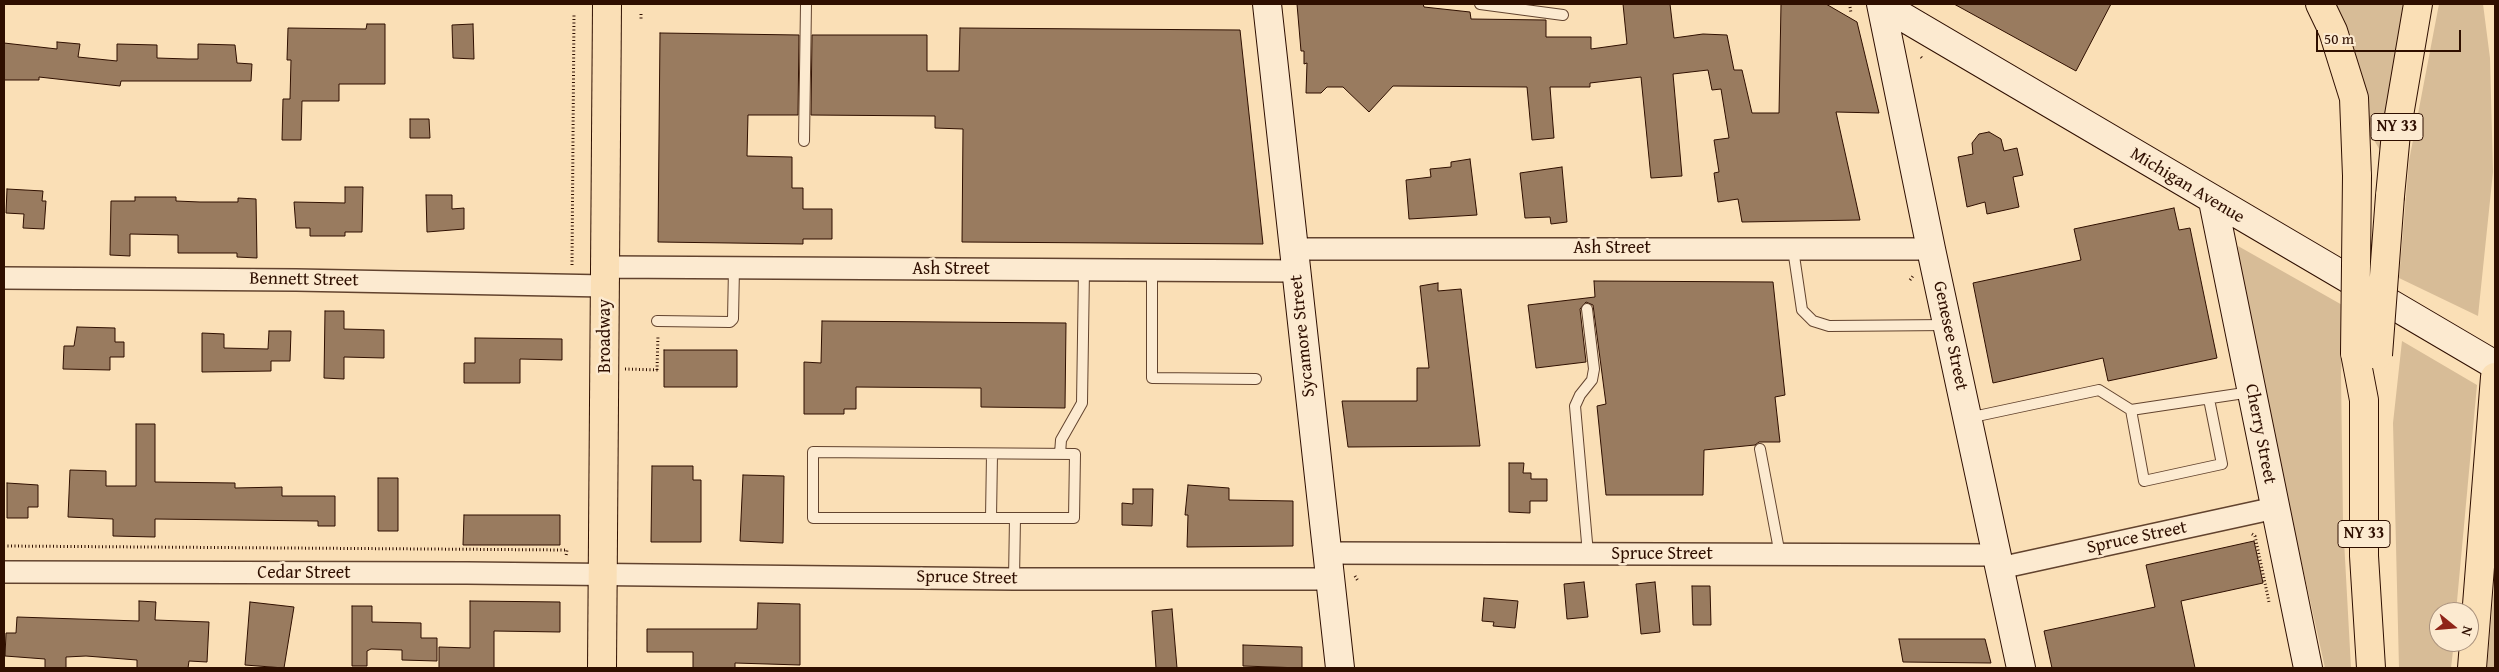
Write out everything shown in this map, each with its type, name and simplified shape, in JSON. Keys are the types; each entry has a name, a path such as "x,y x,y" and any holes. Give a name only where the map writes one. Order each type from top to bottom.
{"main road":[{"name":"Broadway","path":"602,668 607,4"},
{"path":"2320,4 2333,31 2354,98 2357,176 2354,353 2364,400"},
{"name":"NY 33","path":"2371,668 2364,556 2364,400 2378,354 2384,253 2396,133 2418,4"},
{"path":"2472,668 2495,377"}],"street":[{"name":"Sycamore Street","path":"1267,4 1295,260 1337,569 1340,668"},
{"name":"Michigan Avenue","path":"1881,4 2495,365"},
{"name":"Genesee Street","path":"1881,4 1931,250 2021,668"},
{"name":"Cherry Street","path":"2213,200 2308,668"},
{"name":"Ash Street","path":"605,276 734,268 1152,270 1295,260 1793,249 1931,250"},
{"name":"Bennett Street","path":"4,278 287,280 605,276"},
{"name":"Spruce Street","path":"604,574 1014,579 1337,569 1588,554 1780,555 1999,562 2275,508"},
{"name":"Cedar Street","path":"4,572 604,574"}],"lane":[{"path":"804,140 806,4"},
{"path":"1487,4 1535,7 1563,15"},
{"path":"1793,249 1802,310 1813,321 1829,326 1947,325"},
{"path":"657,321 730,322 733,319 734,268"},
{"path":"1060,454 1060,440 1082,403 1084,270"},
{"path":"1152,270 1152,378 1256,379"},
{"path":"1587,309 1594,370 1592,380 1580,395 1576,406 1588,554"},
{"path":"1968,418 2098,390 2132,410 2252,392"},
{"path":"2132,410 2144,481 2222,464 2209,399"},
{"path":"1760,449 1780,555"},
{"path":"813,452 992,454 1076,454 1074,518 813,518 813,452"},
{"path":"991,518 992,454"},
{"path":"1014,579 1015,518"}],"path":[{"path":"1850,7 1851,13"},
{"path":"572,265 574,13"},
{"path":"640,14 641,19"},
{"path":"1910,280 1913,276"},
{"path":"632,369 658,370 658,346"},
{"path":"2252,534 2255,536 2271,612"},
{"name":"Cedar Street","path":"4,546 566,550"},
{"path":"1337,569 1358,581"}],"shaded area":[{"path":"2335,4 2403,4 2381,152 2374,140 2352,38"},
{"path":"2439,4 2483,4 2490,58 2493,172 2478,316 2399,278 2409,161"},
{"path":"2238,246 2344,306 2341,374 2343,522 2351,668 2325,668 2244,303"},
{"path":"2402,341 2477,385 2457,602 2429,602 2429,652 2453,652 2451,668 2399,668 2393,423"},
{"path":"2495,577 2495,668 2487,668"}],"building":[{"path":"1297,4 1423,4 1424,7 1470,12 1471,19 1546,20 1546,37 1591,37 1591,49 1627,44 1623,4 1670,4 1674,38 1703,34 1727,35 1734,70 1742,70 1752,113 1779,113 1781,4 1826,4 1857,22 1879,113 1836,112 1860,220 1742,222 1738,199 1718,202 1714,173 1719,172 1714,140 1729,138 1721,89 1712,90 1708,70 1673,74 1682,176 1651,178 1641,77 1590,83 1590,87 1550,87 1554,138 1532,140 1527,87 1393,86 1369,112 1343,87 1327,87 1321,93 1306,93 1307,63 1304,64 1304,51 1301,51"},
{"path":"1954,4 2111,4 2076,71"},
{"path":"367,24 385,24 385,84 339,84 339,101 302,101 301,140 282,140 283,99 290,99 291,60 287,60 288,28 366,29"},
{"path":"473,24 474,59 453,58 452,25"},
{"path":"960,28 1240,30 1263,244 962,242 963,129 935,128 935,116 811,115 812,35 927,35 927,71 959,71"},
{"path":"660,33 799,35 798,115 748,115 747,156 792,157 792,188 803,188 803,209 832,209 832,239 803,239 803,244 658,242"},
{"path":"57,42 80,44 78,57 117,61 117,44 157,45 157,58 188,59 198,59 198,44 235,45 237,63 252,64 251,81 121,81 120,86 39,77 39,80 4,80 4,43 57,49"},
{"path":"410,119 429,119 430,138 410,138"},
{"path":"1989,132 2001,139 2004,151 2017,148 2023,175 2013,177 2019,207 1987,214 1985,202 1967,207 1958,157 1973,154 1972,143 1979,134"},
{"path":"1470,159 1477,215 1409,219 1406,180 1431,177 1430,169 1451,167 1451,162"},
{"path":"1562,167 1567,222 1551,224 1550,217 1525,218 1520,173"},
{"path":"345,187 363,187 362,232 345,232 345,236 310,236 310,228 296,228 294,202 345,203"},
{"path":"7,189 43,191 42,201 46,201 44,229 23,228 24,214 6,213"},
{"path":"426,195 452,195 452,209 464,208 464,229 427,232"},
{"path":"135,197 176,197 176,201 200,202 238,202 238,198 256,199 257,258 237,257 237,253 178,253 178,235 130,234 130,256 110,255 111,201 135,201"},
{"path":"2174,208 2179,230 2190,228 2217,358 2108,381 2103,358 1993,383 1973,283 2081,260 2074,229"},
{"path":"1594,281 1773,282 1785,395 1775,397 1780,442 1759,442 1755,445 1704,450 1703,495 1606,495 1597,406 1606,404 1593,305 1586,302 1580,309 1586,362 1536,368 1528,305 1595,297"},
{"path":"1438,283 1438,291 1461,289 1480,446 1348,447 1342,401 1417,401 1417,368 1429,368 1420,286"},
{"path":"325,311 344,311 344,329 384,330 384,358 344,357 344,379 324,378"},
{"path":"822,321 1066,323 1065,408 981,407 981,388 856,387 856,409 844,409 844,414 804,414 804,362 821,363"},
{"path":"77,327 115,328 115,342 124,342 124,357 110,357 110,370 63,369 64,346 74,346"},
{"path":"269,331 291,331 290,361 271,361 271,371 202,372 202,333 224,334 224,348 268,349"},
{"path":"475,338 562,339 562,360 520,359 520,383 464,383 464,363 475,363"},
{"path":"664,350 737,350 737,387 664,387"},
{"path":"136,424 155,424 155,482 235,483 235,488 282,487 282,496 335,496 335,526 318,526 318,521 155,519 155,537 113,536 113,519 68,517 70,470 106,471 106,486 136,486"},
{"path":"1509,463 1524,463 1523,473 1531,473 1531,479 1547,479 1547,501 1530,501 1530,513 1509,512"},
{"path":"652,466 693,466 693,480 701,480 701,542 651,542"},
{"path":"743,475 784,476 783,543 740,541"},
{"path":"378,478 398,478 398,531 378,531"},
{"path":"7,483 38,485 38,507 28,507 28,518 7,518"},
{"path":"1188,485 1229,488 1229,500 1293,501 1293,546 1187,547 1188,515 1185,515"},
{"path":"1133,489 1153,489 1152,526 1122,525 1122,503 1133,504"},
{"path":"464,515 560,515 560,545 463,545"},
{"path":"2254,541 2263,583 2181,601 2195,668 2052,668 2044,631 2155,607 2146,565"},
{"path":"1584,582 1588,617 1567,619 1564,584"},
{"path":"1655,582 1660,632 1641,634 1636,584"},
{"path":"1692,586 1710,586 1711,625 1693,625"},
{"path":"1484,598 1518,601 1515,628 1493,626 1494,622 1482,621"},
{"path":"139,601 156,602 155,620 209,622 207,662 189,661 188,668 137,668 137,660 86,656 66,657 66,668 45,668 45,659 5,656 6,633 16,633 17,617 139,621"},
{"path":"470,601 560,602 560,632 494,631 494,668 439,668 439,647 470,648"},
{"path":"250,602 294,607 284,668 245,665"},
{"path":"758,603 800,604 800,665 735,663 735,668 693,668 693,652 647,652 647,629 757,629"},
{"path":"352,606 372,606 372,622 421,623 421,638 437,638 437,661 402,660 402,650 371,649 367,651 367,666 352,666"},
{"path":"1172,609 1177,668 1156,668 1152,611"},
{"path":"1899,639 1985,639 1991,663 1903,662"},
{"path":"1243,645 1302,647 1302,668 1243,666"}]}
